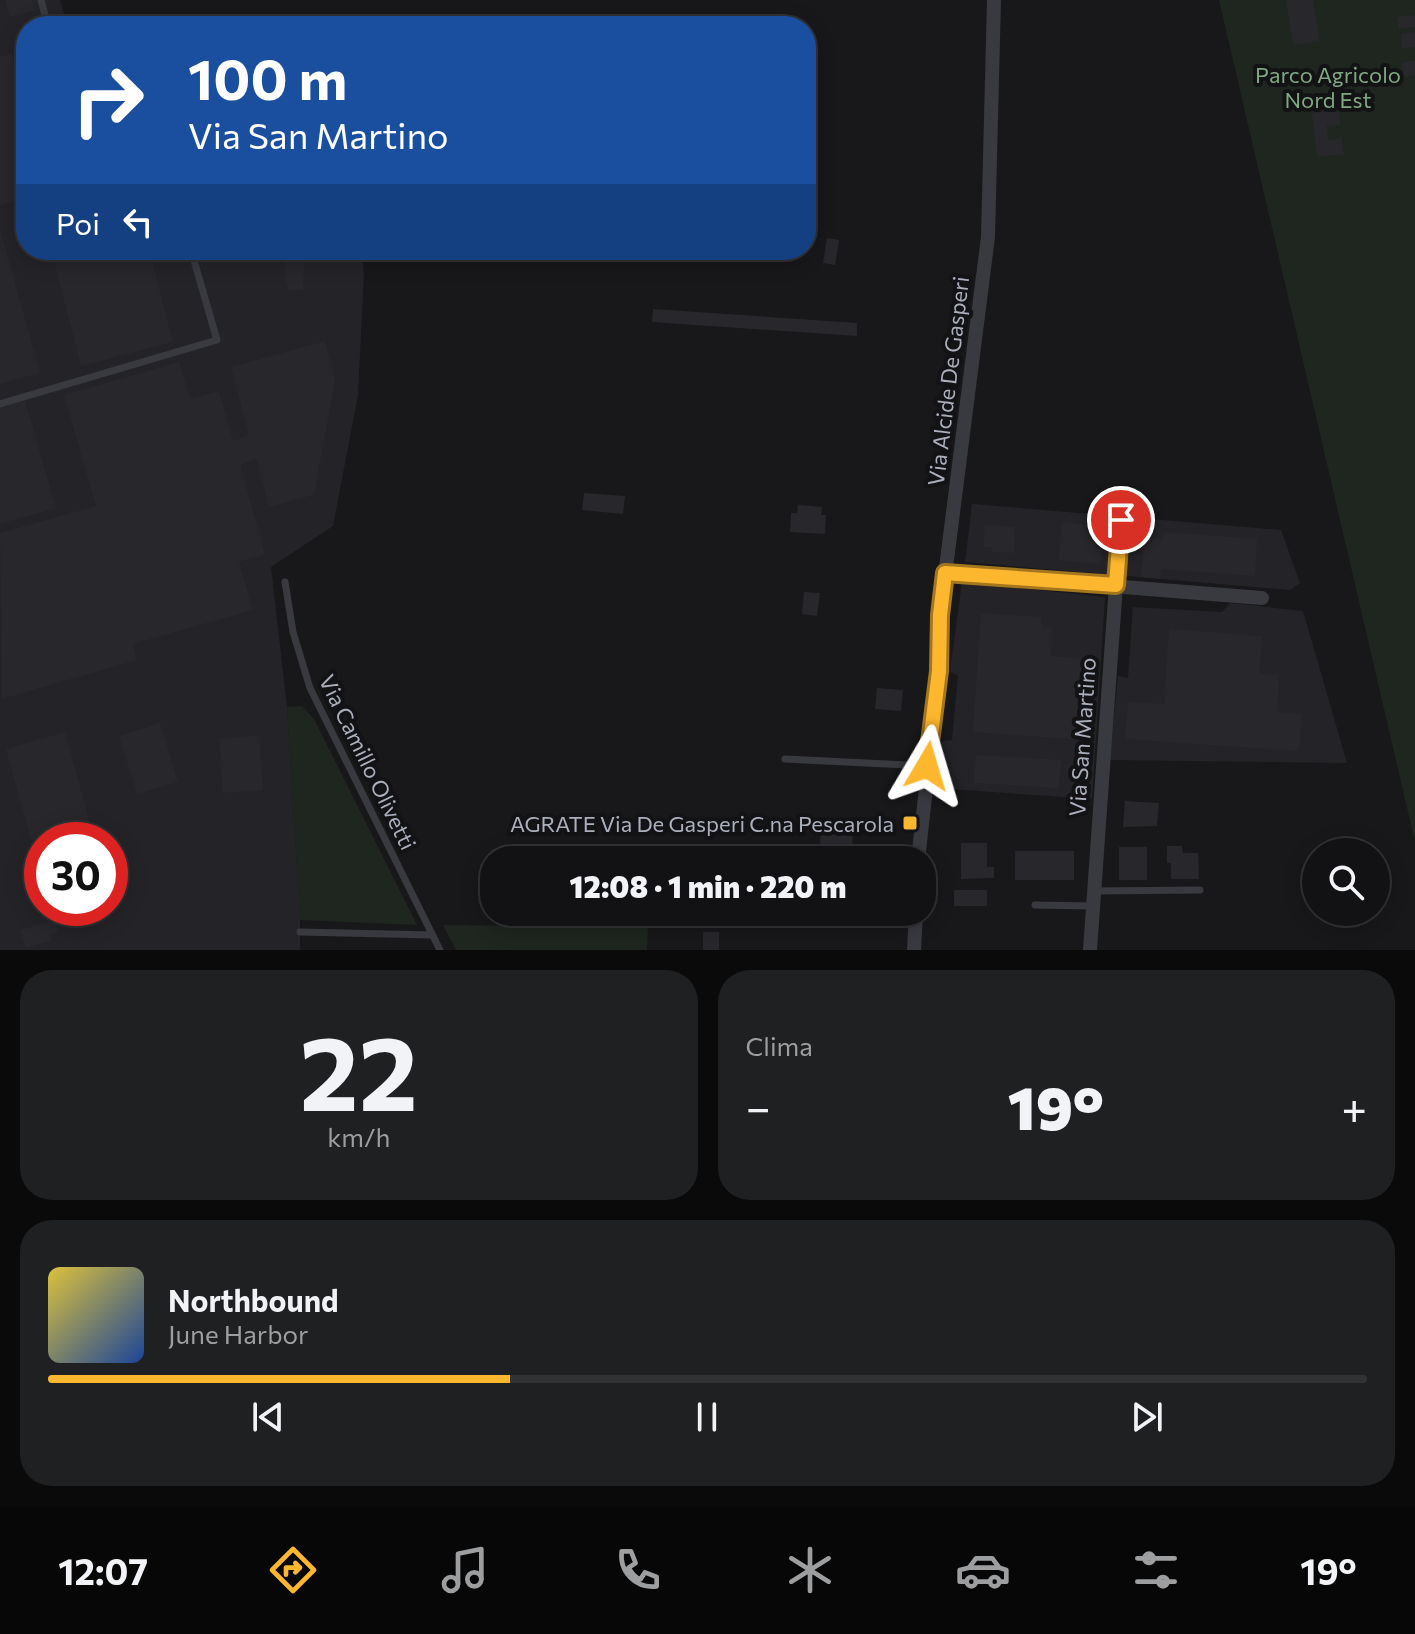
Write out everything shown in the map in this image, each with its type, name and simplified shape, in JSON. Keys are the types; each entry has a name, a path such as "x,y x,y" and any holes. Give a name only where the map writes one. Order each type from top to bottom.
{"street":[{"name":"Via Alcide De Gasperi","path":"919,846 939,671 940,615 988,237 994,0"},
{"path":"945,573 1262,598"},
{"name":"Via San Martino","path":"1090,950 1116,585"},
{"path":"914,950 915,926"}],"lane":[{"path":"0,404 217,340 194,260"},
{"name":"Via San Martino","path":"1116,585 1121,520"},
{"name":"Via Camillo Olivetti","path":"285,582 293,632 310,688 440,950"},
{"path":"785,759 927,766"},
{"path":"1035,905 1200,890"},
{"path":"300,932 432,935"}],"shaded area":[{"path":"0,0 60,0 65,16 16,16 16,260 363,260 358,395 333,526 271,567 287,707 300,950 0,950"},
{"path":"972,504 1281,530 1300,583 1290,590 965,562"},
{"path":"962,582 1105,597 1092,799 934,788 939,741 952,740 958,676 950,671"},
{"path":"1230,603 1303,611 1347,763 1110,760 1118,676 1128,678 1133,607 1222,612"}],"green space":[{"name":"Parco Agricolo Nord Est","path":"1219,0 1415,0 1415,842"},
{"path":"302,706 314,719 417,925 300,920 287,707"},
{"path":"443,925 648,927 647,950 456,950"}],"building":[{"path":"5,0 32,0 35,10 10,17"},
{"path":"1286,0 1313,0 1320,41 1293,45"},
{"path":"1415,15 1415,27 1399,29 1397,17"},
{"path":"1415,32 1415,47 1402,48 1401,34"},
{"path":"12,54 16,68 16,200 0,205 0,57"},
{"path":"1415,61 1415,75 1403,77 1402,62"},
{"path":"1339,110 1340,125 1327,126 1328,140 1342,138 1344,154 1317,157 1312,113"},
{"path":"0,229 40,373 0,384"},
{"path":"827,238 839,240 835,265 823,263"},
{"path":"54,260 152,260 173,342 81,366"},
{"path":"286,260 304,260 303,290 288,290 288,283 285,283"},
{"path":"653,309 857,323 857,336 652,322"},
{"path":"325,341 335,380 314,495 269,507 257,459 240,465 265,554 239,562 253,610 133,644 137,660 2,699 0,533 96,506 64,395 179,362 190,399 219,391 233,441 249,435 231,367"},
{"path":"25,400 56,508 0,524 0,407"},
{"path":"584,493 625,496 623,514 582,510"},
{"path":"798,505 822,507 821,515 826,515 825,534 790,532 791,513 797,513"},
{"path":"1062,522 1103,526 1100,564 1059,560"},
{"path":"985,525 1015,527 1014,553 992,552 992,547 983,547"},
{"path":"1164,532 1257,539 1255,576 1161,569 1160,579 1141,577 1144,538 1163,539"},
{"path":"804,592 820,593 817,616 802,614"},
{"path":"981,613 1041,617 1041,627 1052,628 1050,656 1090,659 1084,740 973,732"},
{"path":"1169,629 1262,636 1259,674 1279,675 1277,712 1302,714 1299,751 1125,739 1128,702 1164,704"},
{"path":"877,688 903,690 901,711 875,709"},
{"path":"160,723 178,782 137,794 119,736"},
{"path":"65,732 90,822 26,822 6,749"},
{"path":"259,735 263,790 223,793 219,739"},
{"path":"976,755 1061,760 1059,788 974,783"},
{"path":"1125,801 1159,803 1157,826 1123,827"},
{"path":"821,822 853,824 852,846 820,846"},
{"path":"961,843 987,843 987,867 994,867 994,878 961,879"},
{"path":"1167,846 1182,846 1183,853 1198,853 1199,879 1171,879"},
{"path":"1119,847 1147,847 1147,880 1119,880"},
{"path":"1015,851 1074,851 1074,880 1015,880"},
{"path":"954,890 987,890 987,906 954,906"},
{"path":"34,926 56,926 58,932 49,935 51,941 26,948 20,930"},
{"path":"703,932 719,932 719,950 703,950"}],"place":[{"name":"AGRATE Via De Gasperi C.na Pescarola","path":"910,823"}],"route":[{"path":"927,766 939,671 940,615 945,573 1116,585 1121,520"}]}
